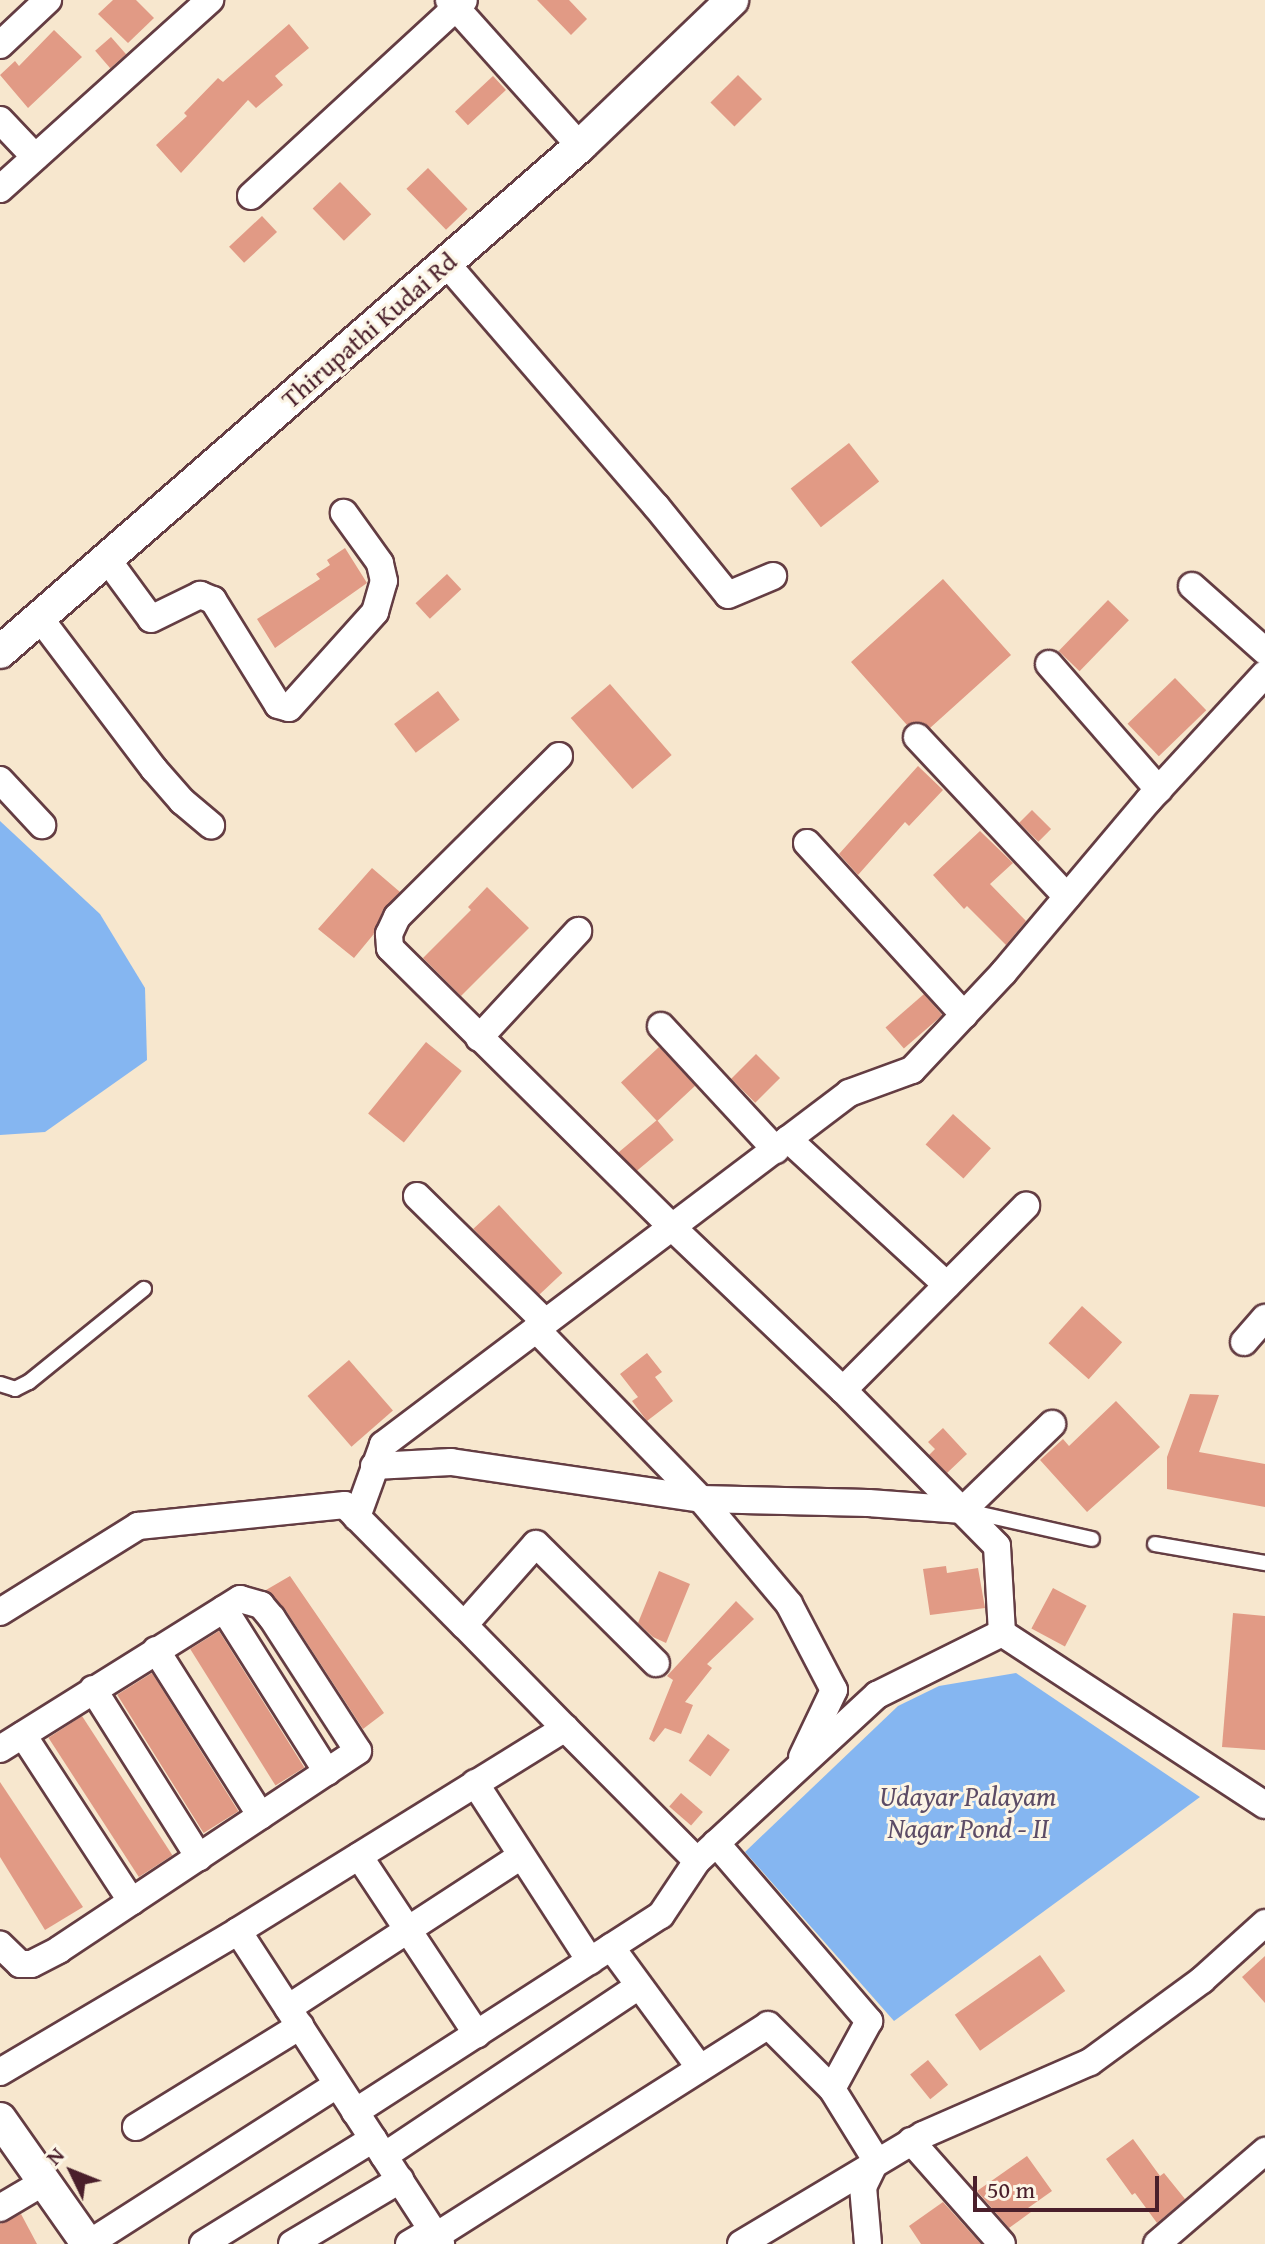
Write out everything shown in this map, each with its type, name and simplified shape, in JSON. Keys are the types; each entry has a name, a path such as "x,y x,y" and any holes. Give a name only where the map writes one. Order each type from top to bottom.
{"street":[{"path":"0,45 48,0"},
{"path":"0,189 210,0"},
{"name":"Thirupathi Kudai Rd","path":"0,652 580,146 732,0"},
{"path":"251,196 456,3 580,146"},
{"path":"0,120 35,157"},
{"path":"446,263 728,595 773,576"},
{"path":"107,559 151,619 200,595 213,600 278,705 289,708 375,612 384,581 380,563 344,513"},
{"path":"1192,586 1265,651"},
{"path":"39,617 154,769 182,801 211,825"},
{"path":"1049,664 1159,790"},
{"path":"357,1517 383,1445 849,1093 912,1070 1265,674"},
{"path":"917,737 1067,897"},
{"path":"559,756 397,917 389,934 390,948 672,1227 843,1390 997,1546 1002,1633"},
{"path":"0,780 42,825"},
{"path":"807,843 964,1015"},
{"path":"479,1038 578,931"},
{"path":"661,1026 782,1144 947,1285"},
{"path":"417,1196 701,1499 789,1604 834,1690 796,1769"},
{"path":"843,1390 1026,1206"},
{"path":"1244,1342 1265,1318"},
{"path":"374,1466 451,1462 701,1499 963,1510 1052,1424"},
{"path":"0,1612 138,1526 345,1505 565,1728 706,1852 869,2021 832,2089"},
{"path":"464,1625 536,1544 656,1663"},
{"path":"0,1749 240,1599 261,1605 358,1751 132,1902 31,1964 20,1964 0,1945"},
{"path":"224,1609 327,1772"},
{"path":"355,2112 661,1915 706,1852 877,1695 1002,1633"},
{"path":"1002,1633 1265,1805"},
{"path":"156,1650 261,1816"},
{"path":"93,1689 199,1857"},
{"path":"0,2072 238,1931 565,1728"},
{"path":"23,1735 132,1902"},
{"path":"475,1783 521,1856 601,1954 639,1986 700,2068"},
{"path":"359,1856 477,2034"},
{"path":"136,2127 521,1856"},
{"path":"741,2244 911,2141 1090,2062 1202,1980 1265,1923"},
{"path":"238,1931 436,2237"},
{"path":"203,2244 378,2148 639,1986"},
{"path":"409,2244 436,2237 768,2025 832,2089 876,2160"},
{"path":"0,2119 88,2244 337,2085"},
{"path":"911,2141 1002,2244"},
{"path":"1157,2244 1265,2151"},
{"path":"868,2244 863,2187 876,2160"},
{"path":"292,2244 400,2180"},
{"path":"0,2208 44,2182"}],"lane":[{"path":"0,1384 15,1389 29,1382 144,1289"},
{"path":"963,1510 1092,1539"},
{"path":"1155,1544 1265,1563"}],"water":[{"path":"0,821 100,914 145,988 147,1060 45,1132 0,1135"},
{"name":"Udayar Palayam Nagar Pond - II","path":"1016,1673 1200,1797 894,2021 745,1852 898,1706 939,1686"}],"building":[{"path":"113,0 136,0 154,18 128,43 98,14"},
{"path":"537,0 569,0 587,19 571,35"},
{"path":"289,24 309,48 275,76 283,85 256,108 248,100 181,173 156,145 187,116 184,113 218,78 223,82"},
{"path":"54,30 82,57 28,108 0,75 15,61 19,66"},
{"path":"111,37 126,54 110,68 95,51"},
{"path":"738,75 762,99 734,127 710,103"},
{"path":"493,76 506,90 468,125 455,111"},
{"path":"428,168 468,209 446,230 406,189"},
{"path":"340,182 371,214 344,241 313,208"},
{"path":"262,216 277,232 244,263 229,247"},
{"path":"849,443 879,482 821,527 791,489"},
{"path":"345,548 367,583 275,648 257,619 320,579 316,574 330,565 327,560"},
{"path":"447,574 461,589 430,619 416,603"},
{"path":"943,579 1011,655 930,728 921,722 907,725 851,662"},
{"path":"1108,600 1129,620 1080,671 1059,651"},
{"path":"1175,678 1206,710 1159,756 1128,724"},
{"path":"610,684 672,755 632,789 571,718"},
{"path":"438,691 460,720 416,753 394,724"},
{"path":"918,766 943,790 909,826 905,822 858,875 839,854"},
{"path":"1032,810 1051,829 1038,842 1019,823"},
{"path":"980,831 1013,863 990,884 1026,921 1006,945 967,906 964,909 933,875"},
{"path":"372,868 400,892 383,910 373,935 354,958 318,929"},
{"path":"487,887 529,928 461,996 423,958 471,910 468,907"},
{"path":"924,994 942,1015 904,1049 886,1027"},
{"path":"426,1042 462,1071 404,1142 368,1113"},
{"path":"659,1047 695,1086 657,1121 621,1082"},
{"path":"756,1054 780,1078 755,1103 731,1079"},
{"path":"953,1114 991,1148 963,1179 926,1144"},
{"path":"657,1120 674,1140 635,1172 619,1152"},
{"path":"499,1205 562,1273 537,1297 473,1229"},
{"path":"1082,1306 1122,1342 1089,1379 1049,1343"},
{"path":"647,1353 662,1372 655,1377 673,1401 647,1421 632,1401 638,1397 620,1374"},
{"path":"349,1360 393,1411 351,1447 307,1396"},
{"path":"1190,1394 1219,1395 1199,1452 1265,1464 1265,1507 1167,1489 1167,1457"},
{"path":"1116,1401 1160,1447 1087,1512 1040,1460 1063,1439 1069,1446"},
{"path":"943,1428 967,1454 947,1473 929,1455 935,1449 928,1442"},
{"path":"946,1566 947,1573 978,1568 985,1608 930,1615 923,1569"},
{"path":"659,1571 690,1584 666,1643 653,1637 638,1623"},
{"path":"290,1576 384,1713 363,1729 285,1609 266,1590"},
{"path":"1053,1588 1087,1606 1065,1646 1031,1629"},
{"path":"736,1601 754,1619 707,1664 712,1668 685,1702 693,1705 681,1734 665,1728 654,1742 649,1739 673,1680 667,1676"},
{"path":"1233,1613 1265,1616 1265,1750 1222,1747"},
{"path":"219,1631 304,1768 275,1786 190,1649"},
{"path":"152,1673 238,1811 204,1833 117,1695"},
{"path":"82,1716 172,1855 139,1877 48,1738"},
{"path":"708,1734 730,1750 710,1777 689,1761"},
{"path":"0,1782 83,1907 45,1930 0,1857"},
{"path":"681,1793 703,1812 691,1826 669,1807"},
{"path":"1040,1955 1065,1991 980,2051 955,2015"},
{"path":"1265,1956 1265,2003 1242,1977"},
{"path":"928,2060 948,2085 930,2099 910,2074"},
{"path":"1133,2139 1160,2176 1164,2173 1185,2199 1157,2223 1106,2159"},
{"path":"1027,2156 1052,2191 1028,2208 1031,2212 1009,2228 977,2191"},
{"path":"943,2202 981,2244 921,2244 909,2226"},
{"path":"21,2214 37,2244 0,2244 0,2224"}]}
